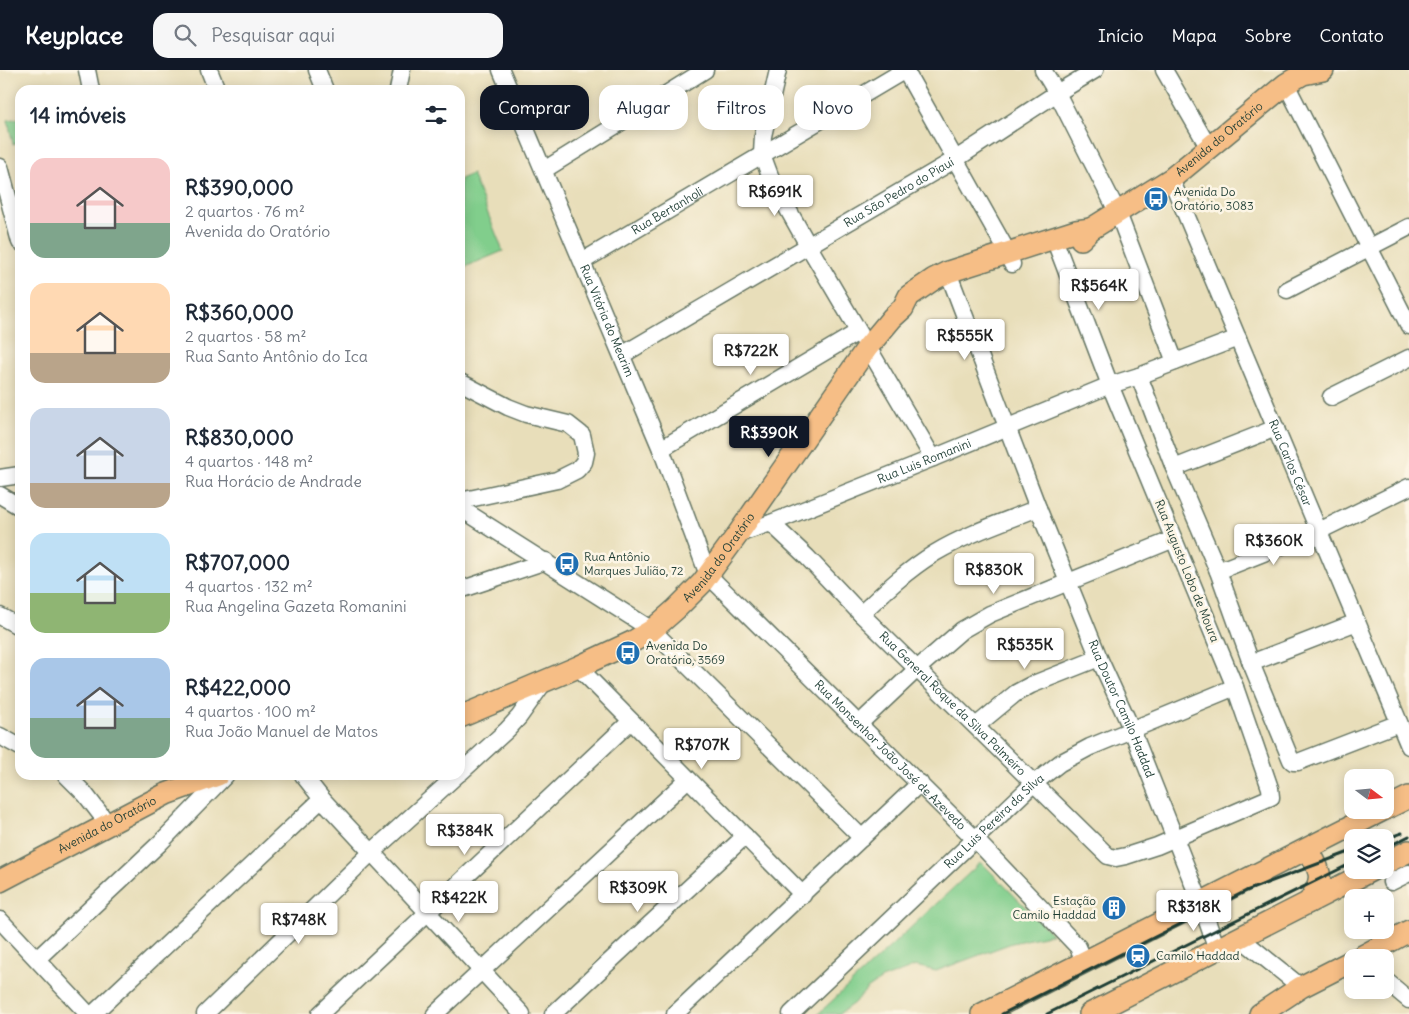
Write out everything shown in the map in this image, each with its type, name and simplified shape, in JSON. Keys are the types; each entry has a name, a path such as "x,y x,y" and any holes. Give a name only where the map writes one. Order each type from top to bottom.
{"main road":[{"name":"Avenida do Oratório","path":"1010,258 1058,249 1082,238 1092,229 1171,179 1261,103 1303,75"},
{"name":"Avenida do Oratório","path":"465,715 632,642 652,630 683,603 708,575 738,534 862,340 903,308 915,304 934,292 950,278 1010,258 1076,231 1092,229"},
{"name":"Avenida do Oratório","path":"1,878 166,794 204,780"},
{"path":"1394,805 1409,797"},
{"path":"982,1014 1366,819"},
{"path":"1308,849 1320,875 1319,885 1309,902"},
{"path":"1394,867 1409,851"},
{"path":"1090,1014 1354,879"},
{"path":"1376,949 1409,931"},
{"path":"1260,1014 1301,987 1344,965"}],"street":[{"path":"88,70 90,85"},
{"path":"209,70 215,85"},
{"path":"317,70 323,85"},
{"path":"399,85 402,70"},
{"path":"544,170 705,70"},
{"path":"778,70 765,123 762,154 772,180 862,340 933,458"},
{"path":"905,70 1010,258"},
{"name":"Rua Bertanholi","path":"583,261 905,70"},
{"path":"1044,70 1118,213 1175,362"},
{"name":"Rua São Pedro do Piauí","path":"622,355 956,159 1095,70"},
{"path":"1164,70 1209,148"},
{"name":"Rua Vitória do Mearim","path":"505,72 661,449 708,575"},
{"path":"1303,75 1370,248 1409,326"},
{"path":"0,167 15,223"},
{"name":"Rua Carlos César","path":"1171,179 1409,746"},
{"path":"1287,290 1409,227"},
{"name":"Rua Augusto Lobo de Moura","path":"1058,249 1110,385 1235,687 1270,788 1271,797 1173,838"},
{"name":"Rua Doutor Camilo Haddad","path":"950,278 1038,508 1099,658 1132,730 1217,949"},
{"name":"Rua Luis Romanini","path":"738,534 771,523 1110,385 1139,376 1238,338"},
{"path":"661,449 862,340"},
{"path":"1331,397 1409,358"},
{"path":"1139,376 1174,468 1218,571 1251,663 1292,762 1298,762 1399,723"},
{"path":"465,385 508,407 526,414 568,424 582,435 586,453 584,462 577,470 557,480 465,500"},
{"path":"1174,468 1276,428"},
{"path":"0,478 15,475"},
{"path":"1218,571 1319,531 1409,486"},
{"path":"0,495 15,504"},
{"path":"861,614 889,587 935,553 961,539 1038,508"},
{"path":"465,511 652,630 862,838"},
{"name":"Rua General Roque da Silva Palmeiro","path":"771,523 1033,784 1111,858 1126,856 1157,846 1173,838"},
{"path":"860,723 962,630 990,614 1174,539"},
{"path":"465,588 546,562"},
{"name":"Rua Monsenhor João José de Azevedo","path":"708,575 860,723 1078,946 1081,954 1080,964"},
{"path":"0,616 15,624"},
{"path":"1251,663 1357,622"},
{"path":"976,726 1016,693 1031,685 1099,658"},
{"path":"578,667 803,895"},
{"path":"465,768 507,730 544,682"},
{"name":"Rua Luis Pereira da Silva","path":"791,1014 1033,784 1060,763 1090,747 1235,687"},
{"path":"320,1014 631,721"},
{"path":"0,736 15,744"},
{"path":"435,1014 688,779"},
{"path":"71,780 85,794 108,824"},
{"path":"37,959 160,843 221,780"},
{"path":"307,780 522,1014"},
{"path":"205,1014 372,852 452,780"},
{"path":"674,1014 920,784"},
{"path":"93,1014 322,798"},
{"path":"553,1014 744,836"},
{"path":"1394,873 1409,873"},
{"path":"0,920 88,1014"},
{"path":"1240,937 1301,987"},
{"path":"1394,988 1409,1000"}],"green space":[{"path":"15,119 15,143 13,144 8,120"},
{"path":"472,174 503,251 465,267 465,177"},
{"path":"980,863 1052,934 1012,943 936,971 916,966 882,979 867,989 854,1003 839,1014 818,1014"}],"railway":[{"path":"1394,836 1402,833"},
{"path":"1394,844 1409,836"},
{"path":"1002,1014 1246,891 1344,854"},
{"path":"1047,1014 1344,867"}],"place":[{"name":"Avenida Do Oratório, 3083","path":"1156,199"},
{"name":"Rua Antônio Marques Julião, 72","path":"567,564"},
{"name":"Avenida Do Oratório, 3569","path":"628,653"},
{"name":"Estação Camilo Haddad","path":"1114,908"},
{"name":"Camilo Haddad","path":"1138,956"}]}
